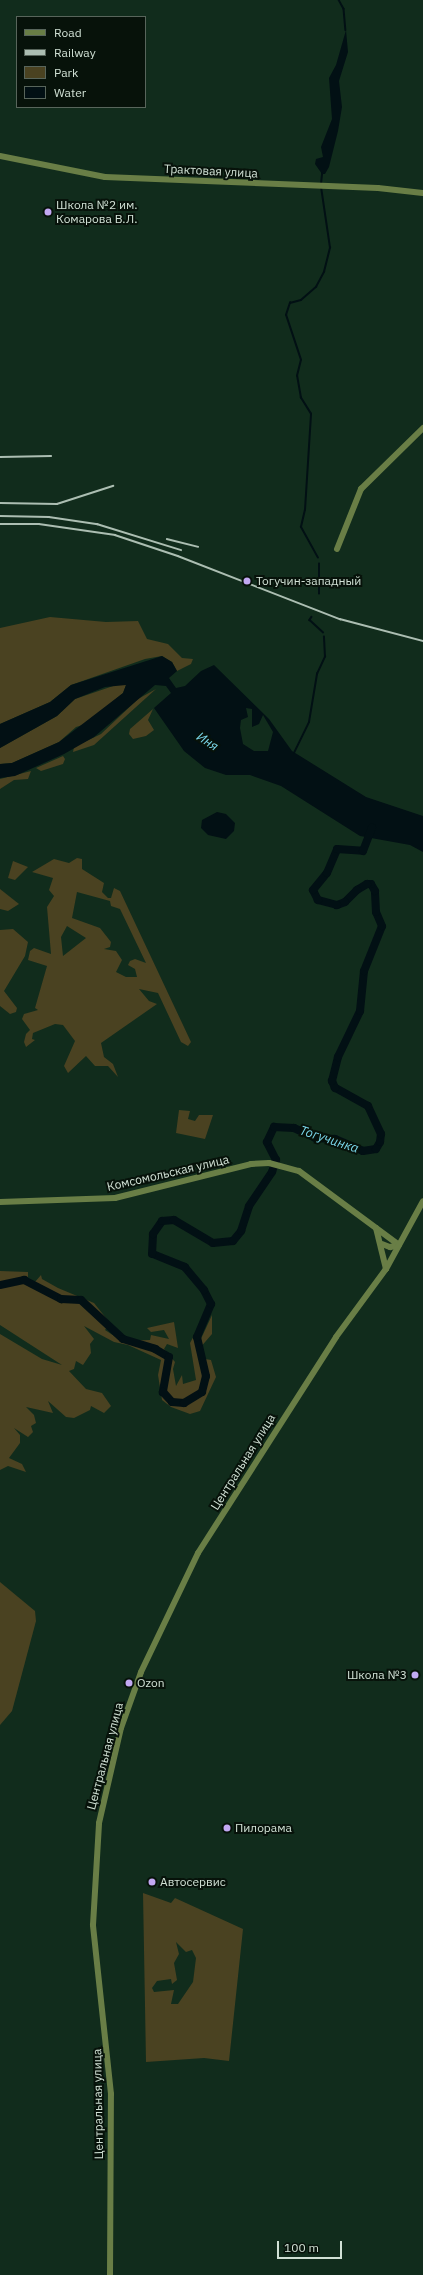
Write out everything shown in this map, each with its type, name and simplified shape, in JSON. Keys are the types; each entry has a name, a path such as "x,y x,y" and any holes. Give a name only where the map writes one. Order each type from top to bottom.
{"main road":[{"name":"Трактовая улица","path":"0,156 105,177 378,188 423,193"},
{"path":"337,549 361,489 423,428"},
{"name":"Комсомольская улица","path":"0,1202 115,1198 251,1164 269,1163 284,1165 299,1171 399,1245"},
{"name":"Центральная улица","path":"110,2275 111,2094 93,1925 99,1823 121,1728 141,1672 198,1553 336,1337 386,1269 423,1201"},
{"path":"376,1228 382,1244 386,1269"},
{"path":"382,1244 390,1247 399,1245"}],"green space":[{"path":"50,617 106,622 138,621 147,639 168,644 182,658 193,659 191,664 177,671 172,662 162,656 145,659 71,685 50,702 0,724 0,628"},
{"path":"119,684 126,685 123,693 86,724 76,727 59,742 12,763 0,764 0,748 57,716 75,699"},
{"path":"156,689 94,745 73,752 74,747 101,734 138,699"},
{"path":"153,709 148,720 154,730 146,736 133,739 129,734 130,729"},
{"path":"63,756 65,759 63,764 41,771 36,768"},
{"path":"31,771 28,779 14,780 0,789 0,779"},
{"path":"77,858 82,859 82,869 104,883 102,892 108,898 111,898 114,888 120,891 191,1042 188,1046 181,1042 158,993 139,989 149,1001 157,1004 101,1043 104,1057 113,1064 118,1077 108,1066 95,1066 86,1056 68,1073 64,1066 75,1041 63,1025 55,1024 33,1033 32,1039 35,1040 26,1047 24,1042 26,1034 30,1030 22,1019 24,1014 38,1010 35,1008 47,966 28,960 30,951 34,948 51,954 47,907 54,896 49,890 53,878 32,872 54,859 69,863","holes":["77,892 110,901 111,906 120,909 146,963 135,959 130,961 128,965 135,969 137,977 126,977 116,972 122,960 116,951 104,949 110,947 111,942 100,928 72,918","67,926 86,938 63,956 61,937"]},
{"path":"13,861 28,867 15,880 8,878"},
{"path":"0,889 19,904 8,911 0,909"},
{"path":"13,929 28,942 25,956 4,991 17,1008 16,1012 10,1014 0,1006 0,930"},
{"path":"179,1110 190,1111 188,1119 195,1121 199,1115 213,1115 205,1139 176,1133"},
{"path":"0,1271 28,1272 28,1280 35,1282 41,1275 42,1279 58,1288 94,1303 110,1323 105,1330 122,1341 150,1340 151,1335 169,1339 164,1330 151,1332 147,1328 174,1322 178,1348 167,1344 164,1349 175,1362 173,1369 176,1386 182,1375 183,1384 196,1380 190,1343 196,1332 196,1344 200,1341 212,1315 212,1334 199,1349 205,1359 211,1360 216,1377 200,1411 190,1414 171,1407 162,1400 158,1375 161,1360 128,1345 114,1342 84,1326 94,1339 90,1344 91,1353 83,1365 76,1361 74,1369 69,1371 86,1389 102,1393 111,1406 104,1413 91,1406 90,1410 74,1418 66,1417 48,1401 53,1413 26,1407 34,1415 36,1423 31,1426 33,1432 28,1437 14,1428 20,1435 20,1443 9,1458 22,1464 26,1472 8,1466 0,1470 0,1334 42,1359 62,1365 0,1325"},
{"path":"0,1582 35,1611 36,1621 12,1711 0,1725"},
{"path":"143,1893 171,1903 175,1898 243,1929 229,2061 204,2058 146,2062","holes":["176,1942 186,1952 192,1950 196,1958 193,1982 178,2004 171,2004 174,1990 154,1992 152,1988 157,1981 171,1979 172,1984 177,1980 174,1963 179,1954"]}],"water":[{"path":"346,30 348,52 339,81 342,107 338,131 329,167 325,174 322,174 315,164 316,159 323,157 321,147 332,119 329,78 336,65"},
{"name":"Иня","path":"162,656 172,662 177,671 169,678 176,688 185,686 201,671 214,665 269,719 292,751 366,797 423,816 423,852 410,845 360,836 281,786 250,775 226,775 205,768 184,751 154,708 171,693 166,686 155,685 94,737 64,754 15,776 0,778 0,764 12,763 59,742 123,693 126,685 105,687 75,699 57,716 0,748 0,724 50,702 71,685","holes":["246,708 252,709 252,727 259,724 263,715 273,732 268,751 254,751 243,744 240,728 241,720 248,717"]},
{"path":"217,812 226,814 235,823 234,831 226,839 208,835 201,828 202,820"}],"waterway":[{"path":"339,0 344,9 346,30"},
{"path":"321,184 322,174"},
{"path":"318,558 301,527 305,510 311,414 301,398 297,376 301,360 286,315 290,303 301,300 316,287 324,272 330,248 321,187"},
{"path":"319,564 319,594"},
{"path":"312,617 310,620 323,632"},
{"path":"294,753 309,722 317,674 325,657 324,637"},
{"name":"Тогучинка","path":"0,1285 24,1280 61,1299 81,1300 123,1339 155,1349 169,1357 163,1392 172,1402 184,1403 202,1392 206,1376 197,1337 211,1304 204,1290 185,1267 152,1254 153,1234 162,1221 174,1220 213,1243 233,1241 241,1231 249,1206 272,1172 276,1160 267,1142 274,1127 294,1128 315,1138 335,1139 363,1151 376,1149 380,1142 381,1134 368,1106 335,1088 332,1081 338,1057 360,1011 364,971 382,926 376,912 375,891 371,884 367,884 357,890 345,902 337,905 318,900 313,890 327,873 337,849 363,851 372,828"}],"railway":[{"path":"0,457 51,456"},
{"path":"0,503 57,504 113,486"},
{"path":"0,516 49,517 97,524 181,550"},
{"path":"0,524 39,524 115,535 178,556 340,619 423,641"},
{"path":"167,539 198,547"}],"place":[{"name":"Школа №2 им. Комарова В.Л.","path":"48,212"},
{"name":"Тогучин-западный","path":"247,581"},
{"name":"Школа №3","path":"415,1675"},
{"name":"Ozon","path":"129,1683"},
{"name":"Пилорама","path":"227,1828"},
{"name":"Автосервис","path":"152,1882"}]}
